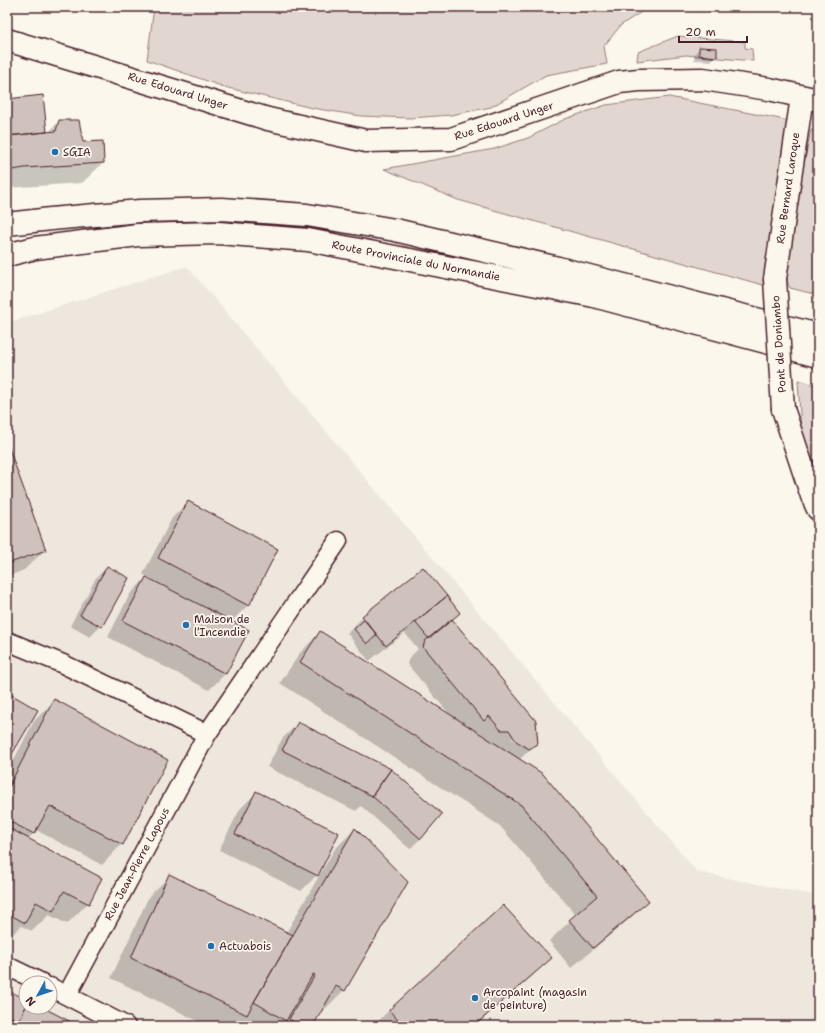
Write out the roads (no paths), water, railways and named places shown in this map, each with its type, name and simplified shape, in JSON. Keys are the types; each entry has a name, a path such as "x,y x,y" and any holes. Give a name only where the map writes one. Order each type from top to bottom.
{"main road":[{"name":"Rue Edouard Unger","path":"7,40 268,119 366,141 452,139 619,82 639,80 703,79 769,89 810,98"},
{"name":"Rue Bernard Laroque","path":"775,279 810,98"},
{"name":"Route Provinciale du Normandie","path":"7,224 51,218 140,211 222,208 307,215 395,230 558,268 818,335"},
{"name":"Route Provinciale du Normandie","path":"7,255 35,248 138,235 218,233 308,240 594,296 818,356"},
{"name":"Pont de Doniambo","path":"775,279 783,409 812,496 818,509"}],"street":[{"name":"Rue Jean-Pierre Lapous","path":"67,995 207,734 338,541"},
{"path":"7,641 63,664 207,734"},
{"path":"7,966 26,975"},
{"path":"58,991 126,1026"}],"place":[{"name":"SGIA","path":"55,152"},
{"name":"Maison de l'Incendie","path":"186,625"},
{"name":"Actuabois","path":"211,946"},
{"name":"Arcopaint (magasin de peinture)","path":"475,998"}]}
